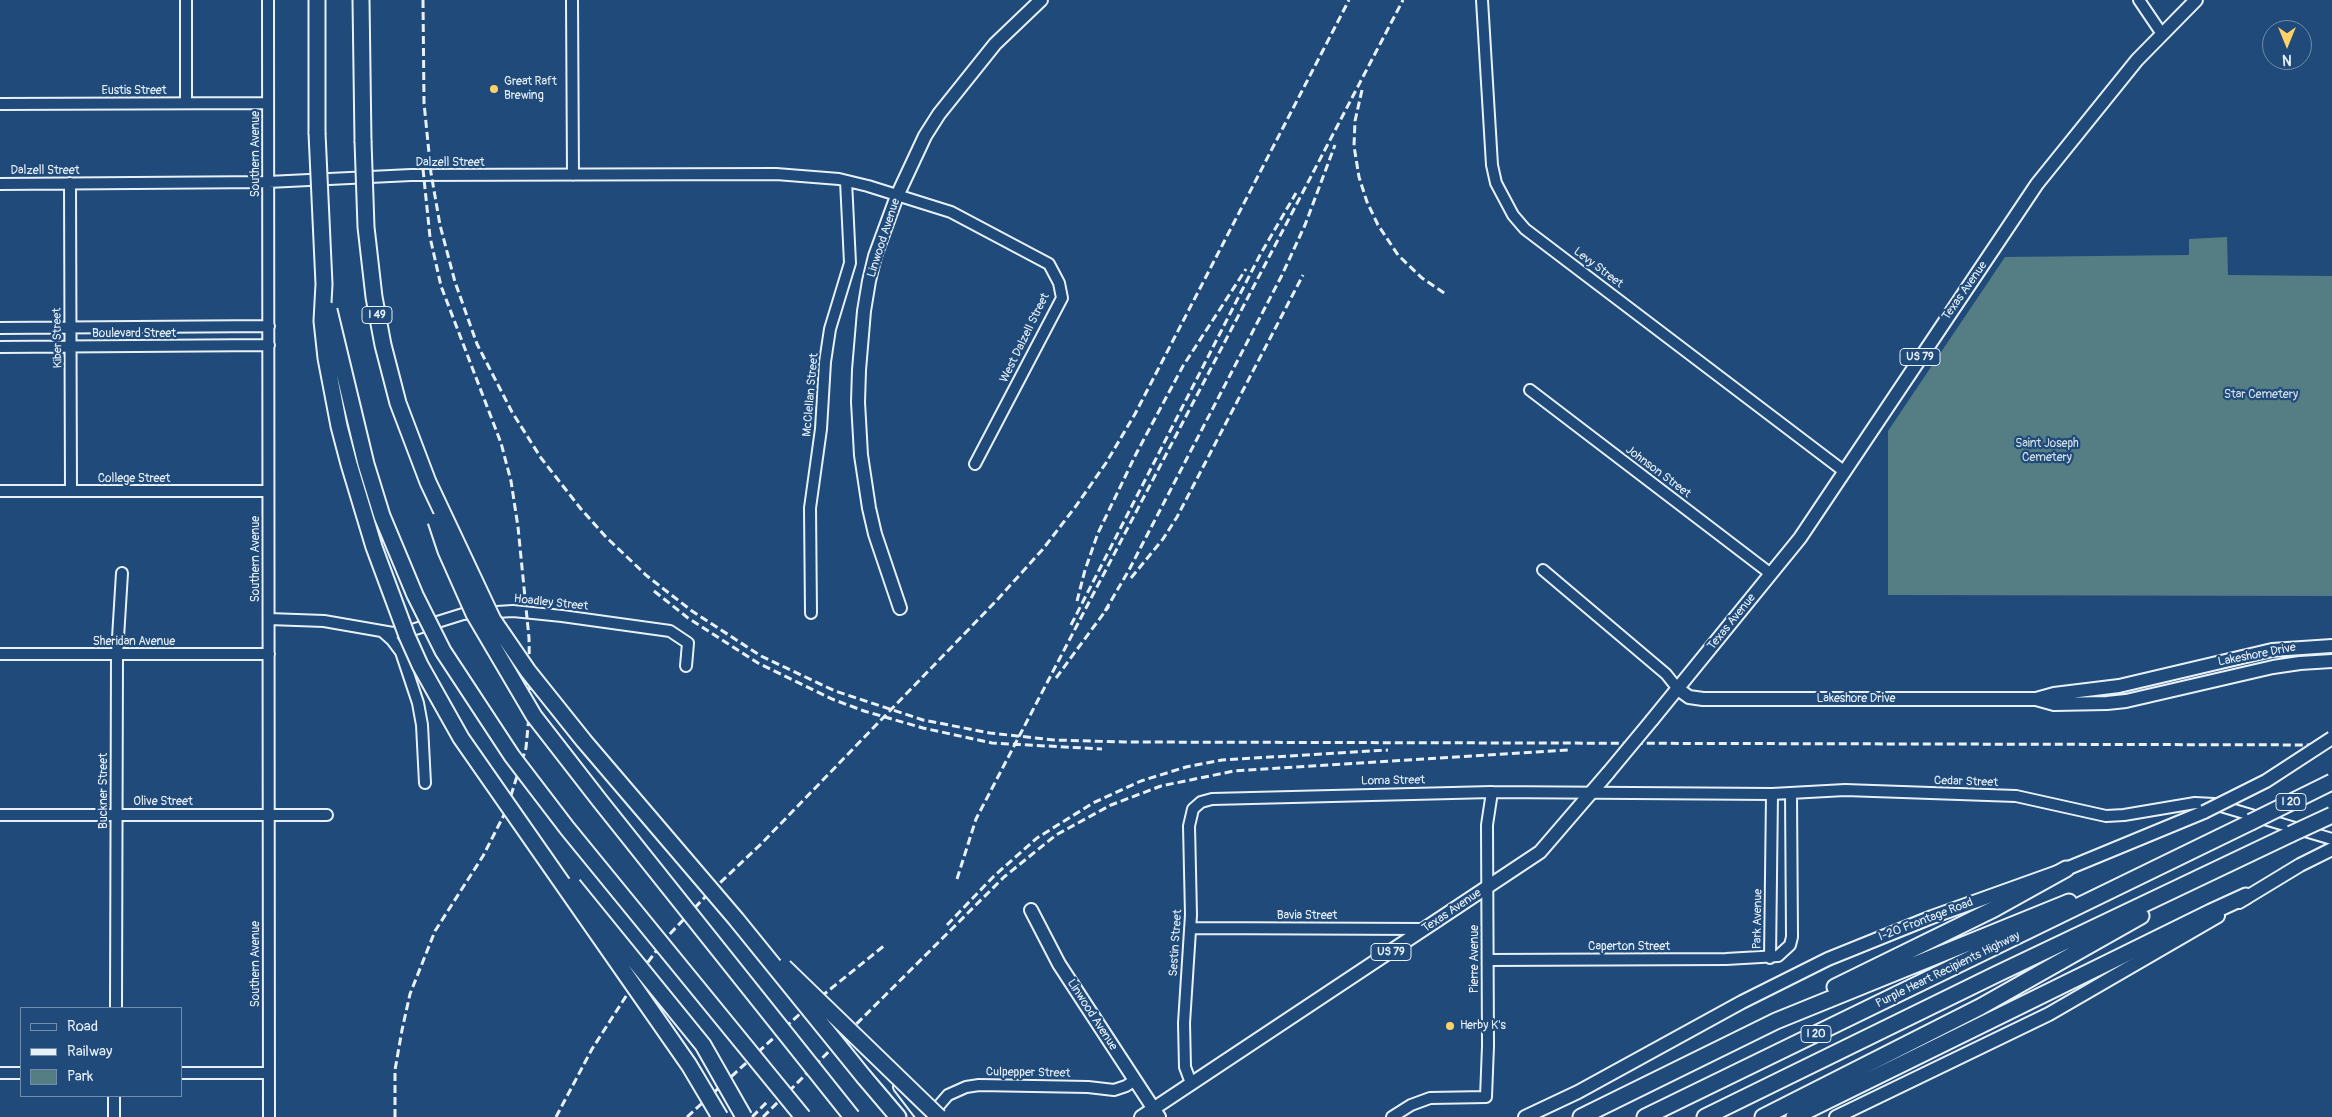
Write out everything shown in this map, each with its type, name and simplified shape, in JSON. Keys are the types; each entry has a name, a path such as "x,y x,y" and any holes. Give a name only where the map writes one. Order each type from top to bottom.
{"highway":[{"path":"317,0 317,133 324,284 323,337 337,416 374,547 420,665 461,738 494,788 689,1065 720,1117"},
{"name":"I 49","path":"360,0 363,141 369,259 383,345 398,403 428,482"},
{"path":"324,284 348,391 382,516 415,595 443,651 512,756 552,808 803,1117"},
{"path":"428,482 493,620 512,650 584,741 736,919 898,1117"},
{"path":"428,482 435,518 461,586 485,634 534,716 852,1117"},
{"name":"Purple Heart Recipients Highway","path":"1644,1117 2332,782"},
{"path":"494,788 703,1044 744,1117"},
{"name":"Purple Heart Recipients Highway","path":"1705,1117 2332,814"},
{"path":"1763,1117 1980,1006 2256,851"},
{"path":"1776,1021 2182,856"},
{"path":"1581,1117 1776,1021 1840,984 1994,909 2066,869"},
{"path":"1794,1117 2246,896"},
{"path":"736,919 939,1117"}],"main road":[{"name":"Linwood Avenue","path":"900,608 882,560 869,508 861,455 858,402 864,311 869,281 875,256 897,196 921,143 939,114 995,44 1041,0"},
{"name":"Texas Avenue","path":"1141,1117 1157,1113 1191,1083 1540,852 1678,689 1800,538 2035,187 2137,60 2196,0"},
{"name":"Lakeshore Drive","path":"1678,689 1689,697 1703,699 2036,699 2054,694 2092,691 2119,686 2272,650 2332,646"},
{"name":"Lakeshore Drive","path":"2036,699 2054,704 2116,702 2273,667 2332,661"},
{"name":"I-20 Frontage Road","path":"1525,1117 1578,1092 1742,1002 1828,959 1940,914 2066,869 2204,812 2266,781 2332,738"},
{"path":"1836,1117 2049,1014 2229,909 2246,896 2332,849"},
{"name":"Linwood Avenue","path":"1031,910 1059,964 1157,1113"}],"street":[{"path":"186,0 186,103"},
{"name":"Southern Avenue","path":"268,0 269,1117"},
{"path":"572,0 573,175"},
{"name":"Levy Street","path":"1482,0 1492,165 1496,183 1513,215 1525,229 1845,472"},
{"path":"2139,0 2162,34"},
{"name":"Eustis Street","path":"0,104 268,104"},
{"name":"Dalzell Street","path":"0,184 268,182 411,175 784,174 846,181 897,196"},
{"name":"McClellan Street","path":"811,613 810,508 821,429 825,362 830,329 850,263 846,181"},
{"name":"Kiber Street","path":"70,183 71,491"},
{"name":"West Dalzell Street","path":"897,196 951,212 1044,261 1049,264 1059,284 1062,298 975,464"},
{"name":"Boulevard Street","path":"0,328 269,326"},
{"name":"Boulevard Street","path":"0,347 269,345"},
{"name":"Johnson Street","path":"1530,390 1772,574"},
{"name":"College Street","path":"0,492 268,491"},
{"path":"1543,570 1666,674 1678,689"},
{"name":"Buckner Street","path":"116,1007 117,654 122,574"},
{"name":"Hoadley Street","path":"268,619 324,621 393,633 412,630 463,614 513,611 562,616 670,632 688,643 686,666"},
{"path":"381,631 392,640 401,652 418,703 422,725 425,783"},
{"name":"Sheridan Avenue","path":"0,654 269,654"},
{"name":"Cedar Street","path":"1591,794 1791,794 1845,790 2016,796 2035,799 2084,813 2115,816 2195,803 2208,803 2332,839"},
{"name":"Loma Street","path":"1196,805 1206,800 1227,798 1492,792 1591,794"},
{"name":"Pierre Avenue","path":"1392,1117 1410,1106 1430,1098 1486,1097 1488,960 1487,818 1492,792"},
{"name":"Park Avenue","path":"1772,794 1770,958 1785,951 1792,937 1791,794"},
{"name":"Sestin Street","path":"1191,1083 1185,1067 1184,1030 1191,891 1188,832 1191,814 1196,805"},
{"name":"Olive Street","path":"0,815 327,816"},
{"name":"Bavia Street","path":"1190,928 1424,929"},
{"name":"Caperton Street","path":"1488,960 1770,958"},
{"path":"0,1073 20,1073"},
{"path":"182,1073 269,1073"},
{"name":"Culpepper Street","path":"929,1117 948,1095 966,1087 979,1085 1088,1087 1114,1090 1126,1086 1135,1080"},
{"path":"899,1087 922,1117"},
{"path":"114,1097 114,1117"}],"green space":[{"name":"Saint Joseph Cemetery","path":"2227,237 2228,275 2332,276 2332,596 1888,595 1888,431 2005,257 2189,255 2189,239"}],"railway":[{"path":"423,0 424,103 431,173 440,225 455,282 477,344 512,412 541,458 581,509 606,537 647,576 692,611 761,656 835,691 923,720 990,733 1054,740 1125,742 2332,745"},
{"path":"556,1117 592,1049 648,962 666,938 706,896 761,844 997,600 1043,549 1076,506 1106,463 1135,414 1349,0"},
{"path":"957,879 976,819 1403,0"},
{"path":"1362,90 1355,121 1354,146 1359,177 1367,202 1378,225 1398,255 1422,278 1447,295"},
{"path":"1105,611 1129,570 1282,275 1305,225 1335,145"},
{"path":"395,1117 395,1070 410,994 435,931 483,856 506,811 526,748 530,705 529,638 518,527 511,481 501,443 441,286 430,237 423,169"},
{"path":"1071,625 1260,255 1296,193"},
{"path":"1077,601 1085,570 1098,533 1136,454 1183,366 1246,269"},
{"path":"1131,578 1163,539 1177,517 1303,275"},
{"path":"654,591 688,618 758,663 832,699 864,711 923,728 992,743 1102,749"},
{"path":"1056,678 1109,606"},
{"path":"947,925 994,876 1037,838 1093,803 1141,781 1186,767 1222,760 1388,750"},
{"path":"763,1117 1004,877 1056,835 1111,805 1161,786 1234,771 1568,750"},
{"path":"687,1117 802,1012 885,945"},
{"path":"752,1117 767,1102"}],"place":[{"name":"Great Raft Brewing","path":"494,89"},
{"name":"Herby K's","path":"1450,1026"}],"park label":[{"name":"Star Cemetery","path":"2261,395"}]}
